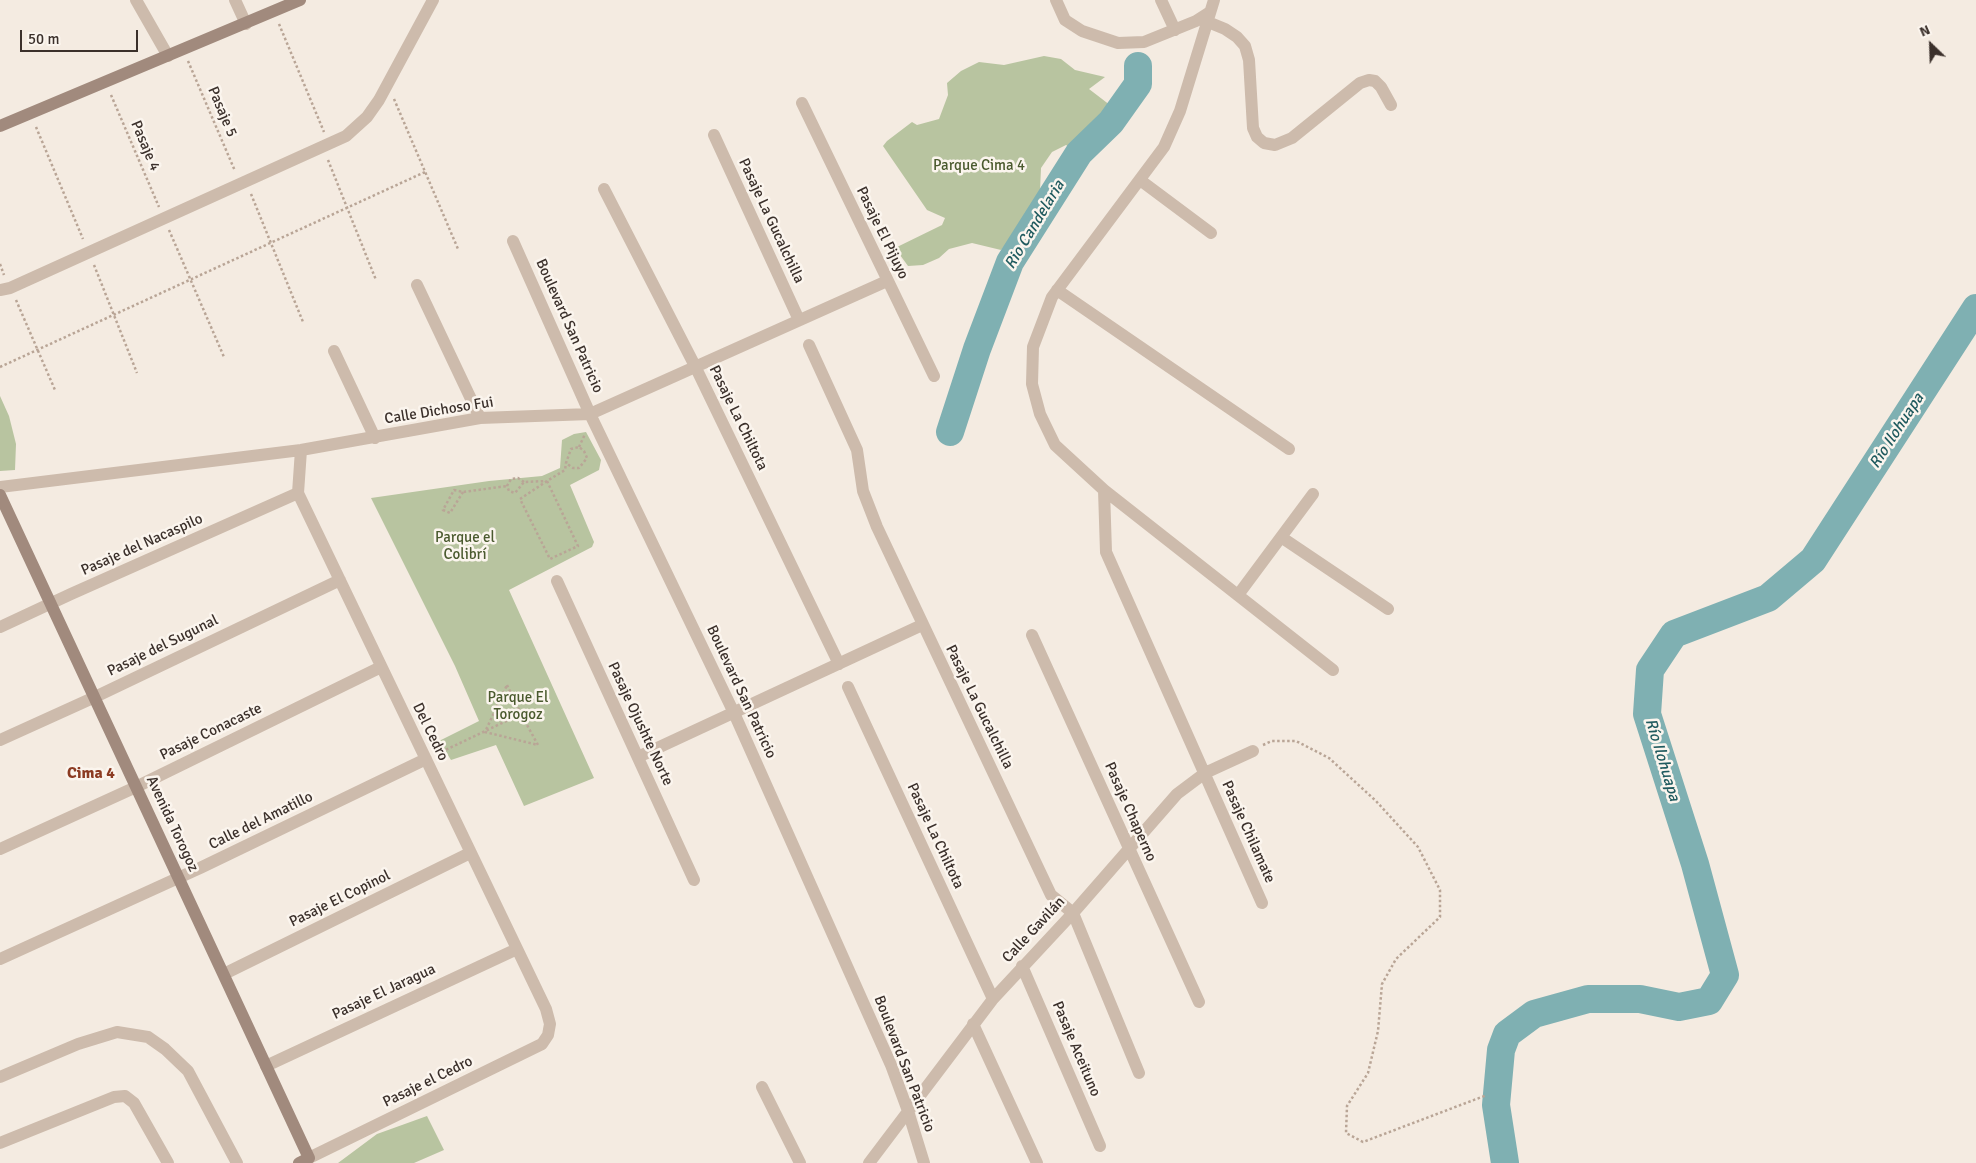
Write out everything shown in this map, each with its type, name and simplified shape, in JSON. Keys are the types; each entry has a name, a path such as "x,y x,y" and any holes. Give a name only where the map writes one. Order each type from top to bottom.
{"street":[{"path":"136,0 168,56"},
{"path":"235,0 246,24"},
{"path":"0,126 300,0"},
{"path":"5,289 165,219 346,136 367,117 388,84 433,0"},
{"path":"1056,0 1065,20 1082,31 1118,43 1144,42 1196,21 1211,11"},
{"path":"1161,0 1175,30"},
{"path":"1211,11 1225,29 1244,46 1248,60 1253,128 1257,137 1264,143 1275,146 1292,138 1360,83 1368,80 1375,82 1381,87 1391,105"},
{"path":"1211,11 1180,111 1164,147 1052,297 1033,347 1032,384 1040,414 1056,444 1104,490 1333,670"},
{"name":"Pasaje El Pijuyo","path":"802,103 934,376"},
{"name":"Pasaje La Gucalchilla","path":"714,135 799,320"},
{"path":"1140,180 1210,233"},
{"name":"Pasaje La Chiltota","path":"604,189 695,366 839,664"},
{"name":"Boulevard San Patricio","path":"513,241 590,414 734,713 890,1065 908,1111 924,1163"},
{"name":"Calle Dichoso Fui","path":"0,487 301,450 480,418 590,414 888,281"},
{"path":"417,285 480,418"},
{"path":"1057,290 1289,449"},
{"name":"Pasaje La Gucalchilla","path":"809,345 857,450 863,491 877,527 1051,895 1073,913 1139,1073"},
{"path":"334,351 375,438"},
{"name":"Del Cedro","path":"301,450 298,493 546,1009 550,1024"},
{"name":"Pasaje Chilamate","path":"1104,490 1106,552 1262,903"},
{"name":"Pasaje del Nacaspilo","path":"0,628 298,493"},
{"name":"Avenida Torogoz","path":"0,494 3,510 51,604 266,1066 304,1160"},
{"path":"1238,595 1313,494"},
{"path":"1281,537 1388,609"},
{"name":"Pasaje del Sugunal","path":"0,740 95,698 340,580"},
{"name":"Pasaje Ojushte Norte","path":"557,581 694,880"},
{"path":"638,757 922,625"},
{"name":"Pasaje Chaperno","path":"1032,635 1199,1002"},
{"name":"Pasaje Conacaste","path":"0,849 136,787 381,667"},
{"name":"Pasaje La Chiltota","path":"848,688 993,999"},
{"name":"Calle Gavilán","path":"869,1163 993,999 1073,913 1177,794 1205,773 1253,751"},
{"name":"Calle del Amatillo","path":"0,959 179,877 426,759"},
{"name":"Pasaje El Copinol","path":"224,974 470,853"},
{"name":"Pasaje El Jaragua","path":"266,1066 516,948"},
{"name":"Pasaje Aceituno","path":"1022,966 1100,1146"},
{"name":"Pasaje el Cedro","path":"304,1160 542,1044 548,1035 550,1024"},
{"path":"973,1024 1037,1163"},
{"path":"0,1077 78,1044 117,1032 148,1037 166,1049 188,1071 237,1163"},
{"path":"762,1086 800,1163"},
{"path":"0,1143 114,1097 125,1096 134,1103 168,1163"}],"path":[{"path":"274,11 326,145 347,208 376,280"},
{"name":"Pasaje 5","path":"184,50 303,322"},
{"name":"Pasaje 4","path":"106,82 224,357"},
{"path":"388,84 458,249"},
{"path":"30,114 89,252 137,373"},
{"path":"0,367 425,172"},
{"path":"5,289 37,350 55,390"},
{"path":"547,482 578,546 550,559 520,499 565,470 579,468 585,463 588,458 579,447 571,449 565,470"},
{"path":"566,463 573,468"},
{"path":"507,486 511,479 518,478 524,482 547,482"},
{"path":"507,486 509,491 514,493 524,482"},
{"path":"463,492 450,513 443,510 454,490 463,492 507,486"},
{"path":"506,685 538,745 485,732 506,685"},
{"path":"426,759 521,714"},
{"path":"1253,751 1272,741 1296,741 1329,758 1376,801 1418,847 1440,890 1440,917 1396,959 1382,984 1378,1031 1368,1073 1347,1106 1346,1133 1363,1142 1487,1095"}],"green space":[{"name":"Parque Cima 4","path":"1044,56 1061,59 1075,70 1105,77 1089,89 1119,112 1101,132 1094,127 1079,153 1066,145 1052,152 1041,168 1040,191 1026,220 1001,250 972,243 949,249 939,258 923,265 908,266 895,248 942,225 945,218 927,210 883,146 912,122 917,125 939,119 948,95 947,83 961,71 979,62 1004,65"},
{"path":"0,396 9,416 16,444 15,470 0,471"},
{"name":"Parque el Colibrí","path":"586,432 601,460 599,470 570,485 594,542 592,547 509,590 594,778 524,806 496,745 451,760 439,741 479,721 455,666 371,498 489,481 542,476 560,468 562,440 574,434"},
{"path":"427,1116 444,1150 414,1163 338,1163 377,1134"}],"waterway":[{"name":"Rio Candelaria","path":"950,432 977,349 1010,262 1079,153 1111,122 1138,84 1138,66"},
{"name":"Río Ilohuapa","path":"1505,1163 1496,1105 1501,1050 1507,1034 1534,1014 1588,999 1640,999 1679,1007 1709,1001 1725,975 1695,864 1647,714 1650,670 1674,634 1768,598 1813,560 1976,308"}],"district":[{"name":"Cima 4","path":"91,774"}],"park label":[{"name":"Parque El Torogoz","path":"518,706"}]}
